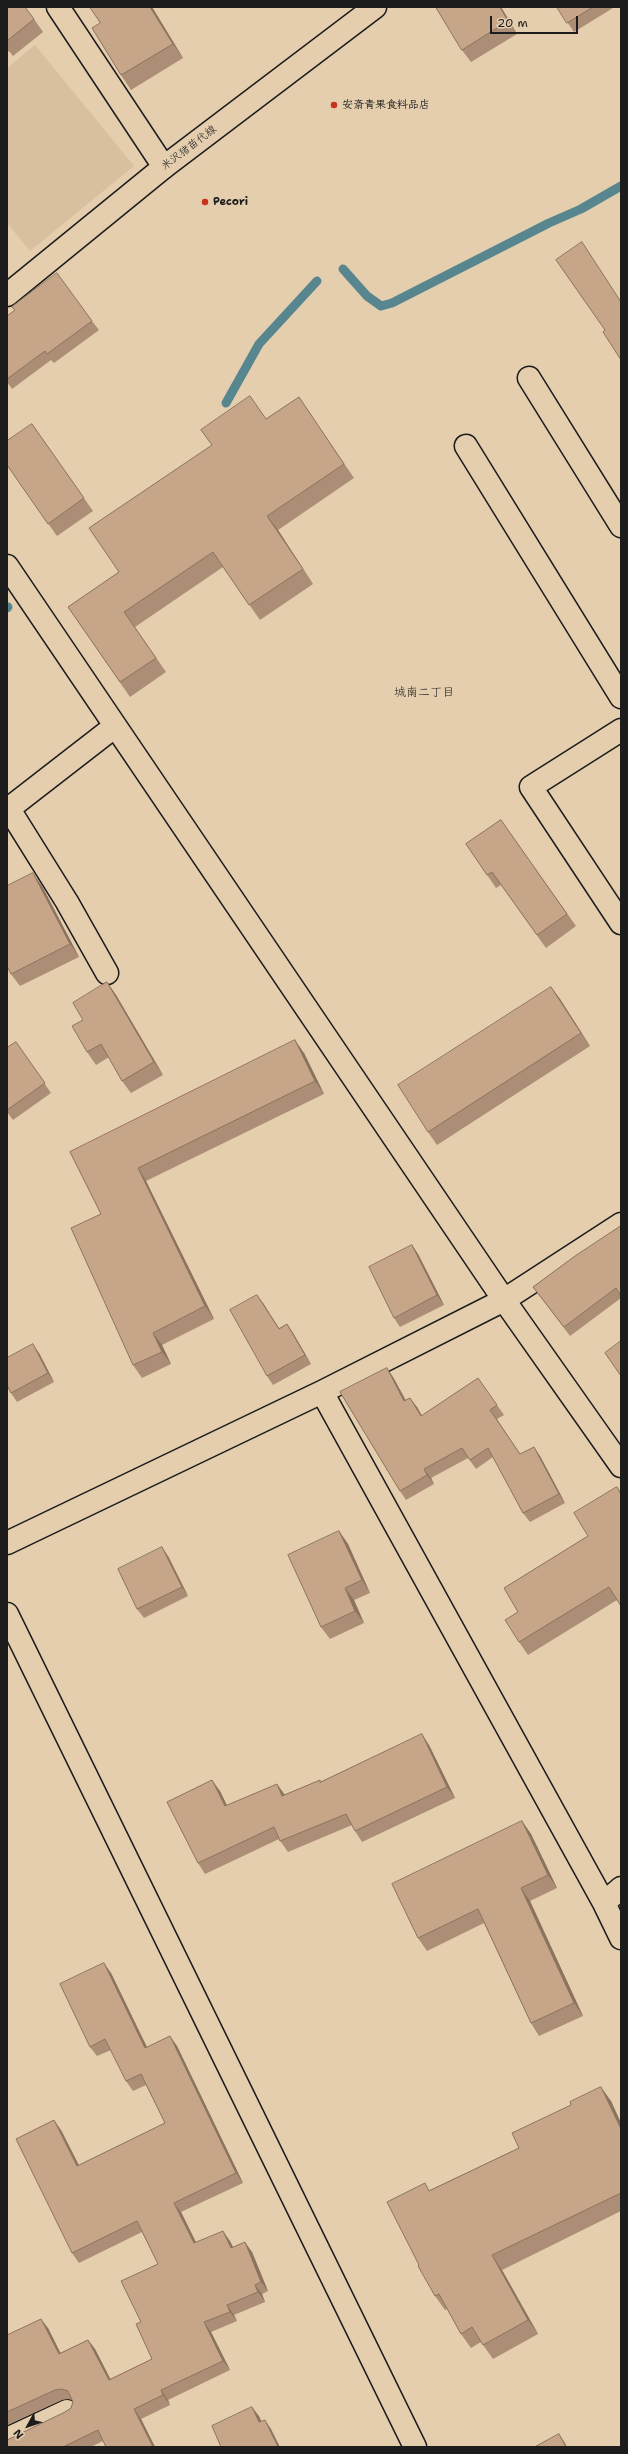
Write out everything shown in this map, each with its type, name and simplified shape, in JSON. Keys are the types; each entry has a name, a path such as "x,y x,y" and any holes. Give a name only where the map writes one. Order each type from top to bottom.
{"street":[{"path":"58,7 164,167"},
{"name":"米沢猪苗代線","path":"7,294 164,167 375,7"},
{"path":"529,378 621,526"},
{"path":"466,446 621,697"},
{"path":"7,566 114,727 504,1300 621,1466"},
{"path":"107,973 67,902 8,810 114,727"},
{"path":"621,730 531,787 621,923"},
{"path":"7,1542 322,1392 504,1300 621,1224"},
{"path":"322,1392 604,1903 621,1938"},
{"path":"7,1614 415,2447"},
{"path":"604,1903 621,1888"},
{"path":"7,2439 68,2412"}],"shaded area":[{"path":"35,45 134,166 30,251 7,223 7,68"}],"building":[{"path":"7,7 25,7 34,19 7,41"},
{"path":"90,7 150,7 173,44 121,75 92,28 100,23"},
{"path":"436,7 500,7 508,21 462,50"},
{"path":"557,7 593,7 567,23"},
{"path":"582,242 621,302 621,360 603,332 605,330 556,260"},
{"path":"57,273 92,321 47,354 45,351 7,379 7,316 15,310 12,307"},
{"path":"250,396 266,419 299,397 344,464 267,516 303,569 249,605 213,552 124,612 156,658 120,682 68,607 119,572 89,528 212,445 201,430"},
{"path":"32,424 84,498 48,524 7,465 7,441"},
{"path":"501,820 567,914 537,935 492,872 487,875 466,844"},
{"path":"33,873 70,944 11,974 7,966 7,886"},
{"path":"107,982 154,1062 122,1081 101,1044 87,1052 72,1026 83,1020 73,1003"},
{"path":"551,987 581,1033 428,1132 398,1085"},
{"path":"295,1040 315,1081 138,1168 205,1306 153,1333 162,1352 133,1365 71,1228 101,1214 70,1152"},
{"path":"16,1042 45,1083 7,1110 7,1048"},
{"path":"621,1226 621,1296 616,1288 564,1327 533,1287 575,1256"},
{"path":"412,1245 437,1295 394,1318 369,1267"},
{"path":"257,1295 279,1329 287,1324 305,1355 267,1376 230,1310"},
{"path":"621,1341 621,1376 605,1353"},
{"path":"33,1344 48,1373 11,1393 7,1385 7,1358"},
{"path":"387,1368 404,1401 410,1398 421,1416 478,1378 497,1405 490,1410 520,1454 534,1447 559,1494 523,1513 488,1448 470,1460 462,1448 424,1469 427,1475 400,1491 340,1392"},
{"path":"617,1487 621,1494 621,1606 609,1587 519,1642 505,1620 518,1612 504,1588 588,1536 574,1513"},
{"path":"339,1531 362,1580 345,1588 355,1611 321,1627 288,1555"},
{"path":"162,1547 182,1587 137,1609 118,1569"},
{"path":"422,1734 447,1787 355,1831 346,1814 280,1841 274,1827 198,1863 167,1802 212,1780 225,1806 277,1784 282,1796 320,1780 320,1782"},
{"path":"522,1821 548,1875 521,1888 574,2003 531,2023 478,1909 418,1938 392,1884"},
{"path":"104,1963 145,2048 170,2036 236,2173 174,2203 194,2243 223,2231 231,2248 245,2242 261,2282 255,2285 258,2292 227,2305 230,2312 204,2322 223,2361 161,2390 163,2395 134,2409 153,2447 106,2447 98,2430 63,2447 7,2447 7,2440 65,2412 71,2408 73,2402 68,2391 62,2389 55,2390 7,2412 7,2335 41,2319 59,2354 88,2340 109,2380 152,2359 136,2324 141,2322 121,2281 158,2264 137,2221 72,2253 16,2139 54,2120 77,2166 165,2123 141,2074 126,2081 105,2039 90,2047 60,1984"},
{"path":"601,2087 621,2129 621,2193 492,2255 528,2320 483,2345 472,2327 461,2334 439,2294 435,2296 418,2266 419,2265 387,2202 425,2183 429,2191 519,2148 512,2133 571,2105 570,2102"},
{"path":"252,2407 259,2422 265,2420 278,2447 221,2447 212,2426"},
{"path":"559,2434 566,2447 535,2447"}],"waterway":[{"path":"343,269 367,296 381,306 392,303 549,223 581,209 621,186"},
{"path":"226,403 259,344 317,281"}],"place":[{"name":"安斎青果食料品店","path":"334,105"},
{"name":"Pecori","path":"205,202"}],"district":[{"name":"城南二丁目","path":"424,693"}]}
